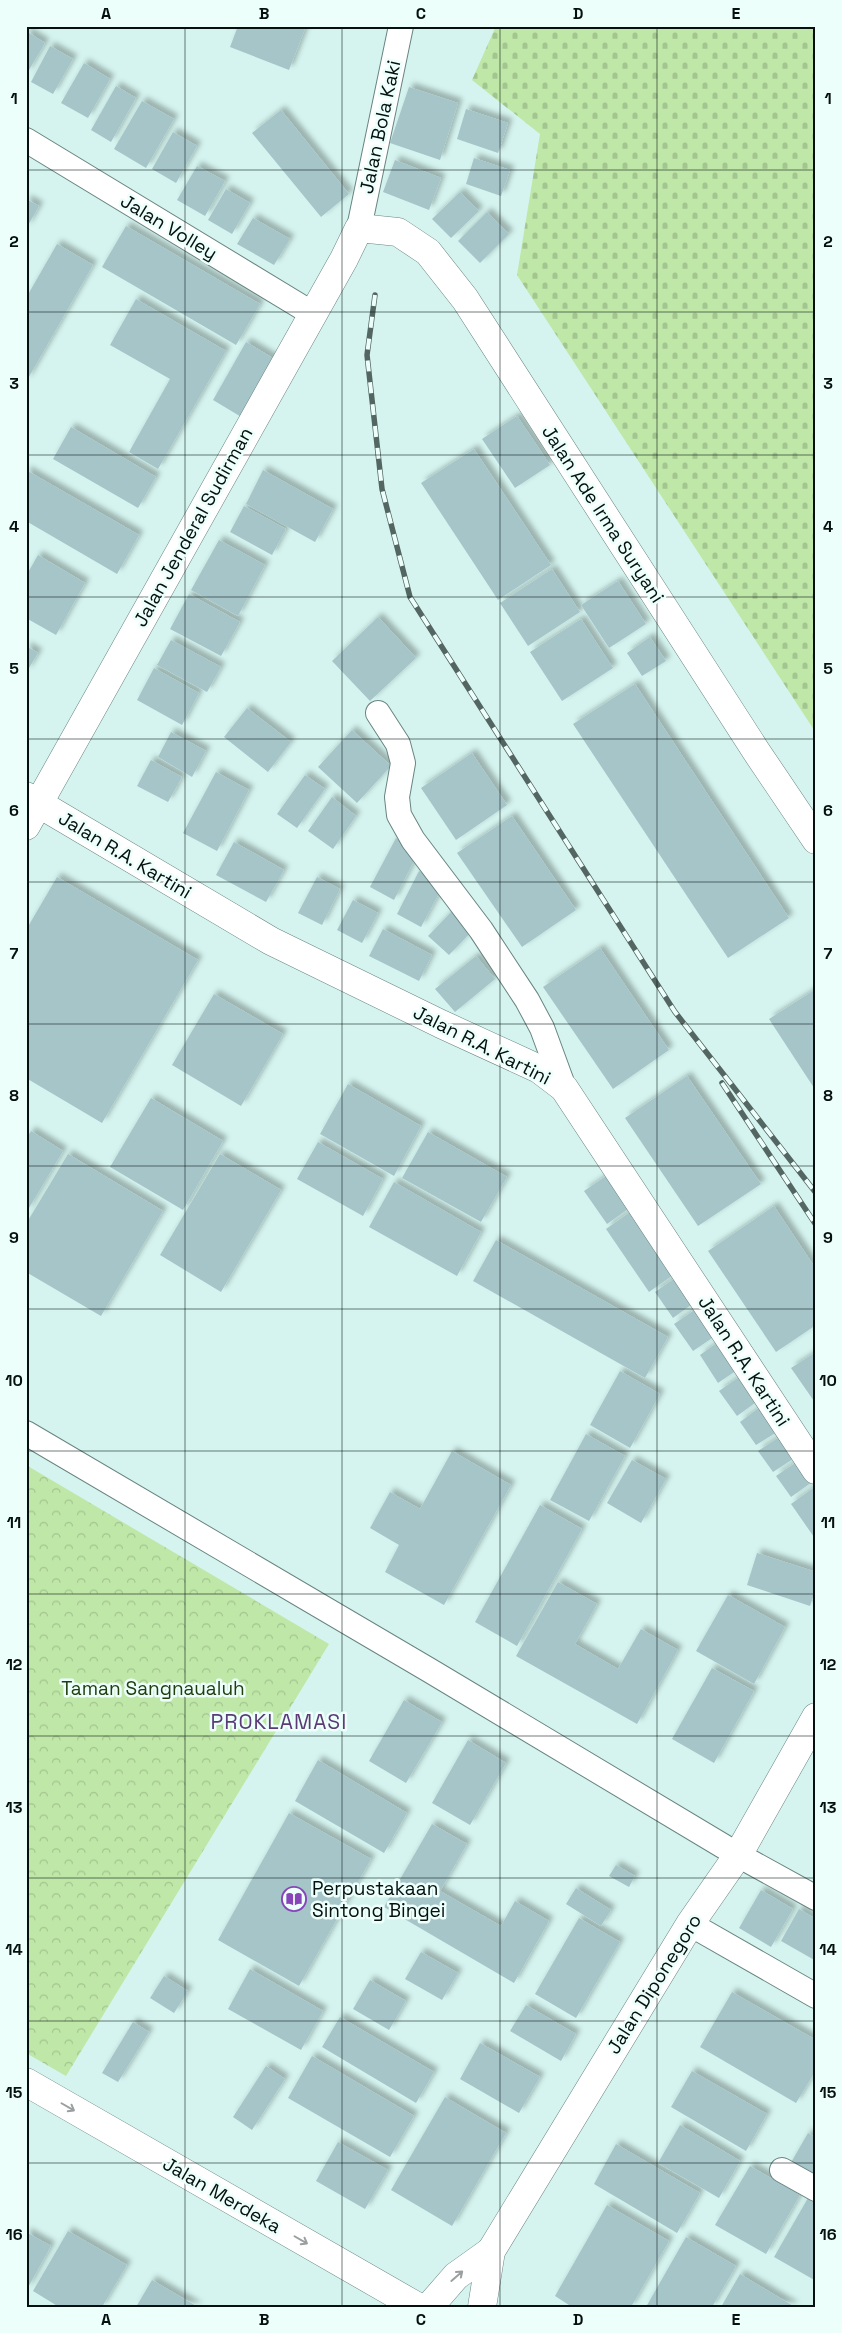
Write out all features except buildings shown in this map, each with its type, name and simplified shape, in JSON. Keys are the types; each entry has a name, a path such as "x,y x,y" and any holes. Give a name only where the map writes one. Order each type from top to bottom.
{"main road":[{"name":"Jalan Jenderal Sudirman","path":"30,809 313,314 359,228"},
{"name":"Jalan Ade Irma Suryani","path":"359,228 398,232 428,252 465,299 756,751 816,840"},
{"name":"Jalan R.A. Kartini","path":"30,809 271,941 441,1024 539,1069 564,1088 816,1470"},
{"name":"Jalan Diponegoro","path":"482,2307 491,2251 690,1924 738,1855 816,1717"},
{"name":"Jalan Merdeka","path":"26,2082 418,2307"},
{"name":"Jalan Diponegoro","path":"429,2307 456,2276 491,2251"}],"street":[{"name":"Jalan Bola Kaki","path":"359,228 400,26"},
{"name":"Jalan Volley","path":"26,140 313,314"},
{"path":"378,713 398,744 403,764 397,797 399,815 413,840 481,930 527,1000 542,1028 564,1088"},
{"path":"26,1433 430,1670 738,1855 816,1898"},
{"path":"690,1924 816,1996"},
{"path":"782,2170 816,2189"}],"green space":[{"path":"496,26 816,26 816,733 517,275 540,134 472,80"},
{"name":"Taman Sangnaualuh","path":"26,1465 329,1644 66,2076 26,2053"}],"railway":[{"path":"375,295 367,355 382,489 410,597 675,1012 816,1193"},
{"path":"722,1083 816,1225"}],"place":[{"name":"Perpustakaan Sintong Bingei","path":"294,1899"}],"district":[{"name":"PROKLAMASI","path":"279,1721"}]}
